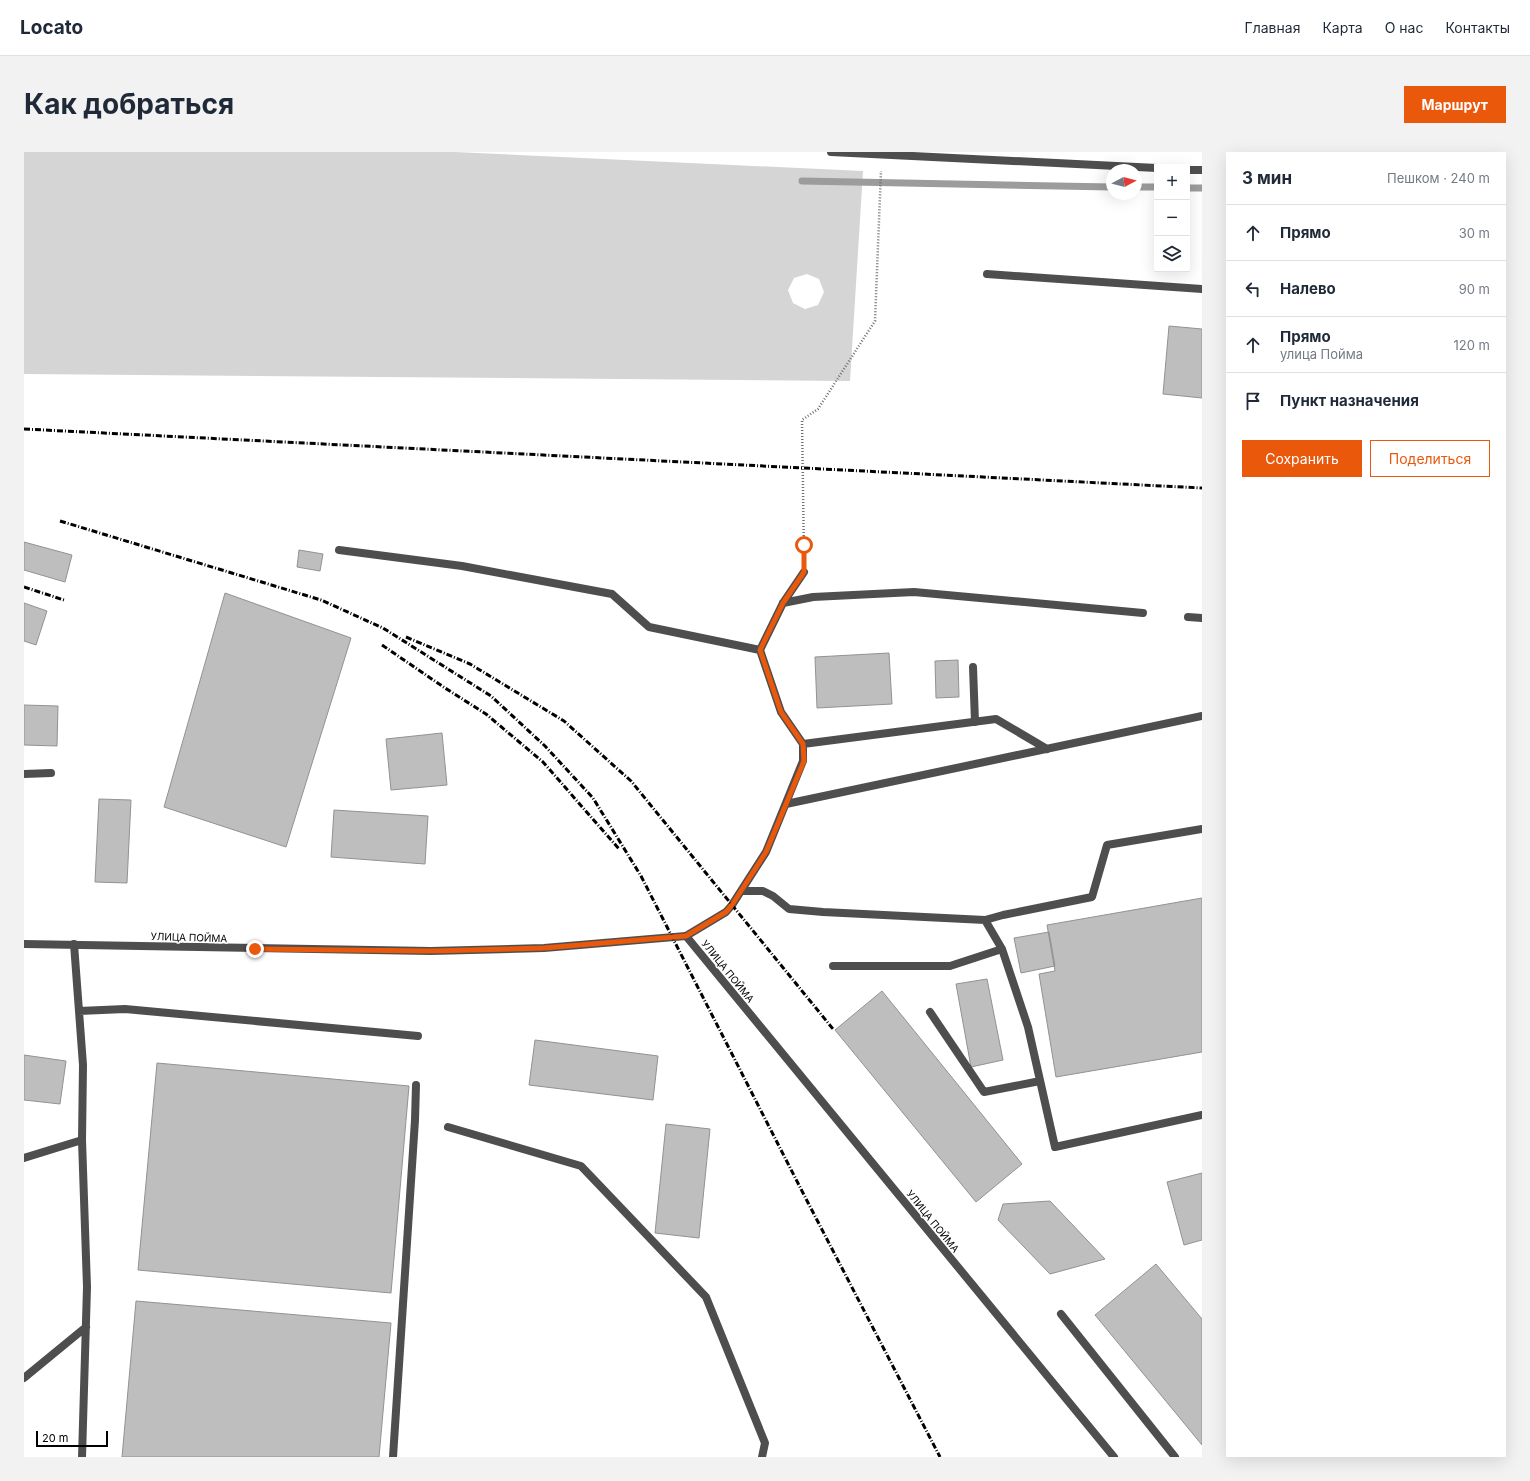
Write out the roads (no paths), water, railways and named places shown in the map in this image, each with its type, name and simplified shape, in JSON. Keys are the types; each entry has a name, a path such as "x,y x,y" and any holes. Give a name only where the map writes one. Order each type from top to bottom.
{"street":[{"path":"831,152 1154,168"},
{"path":"1190,170 1202,170"},
{"path":"987,274 1202,288"},
{"path":"338,550 462,566 612,594 649,627 760,650"},
{"path":"686,936 726,912 742,891 766,852 804,761 803,744 781,712 760,650 783,603 804,572"},
{"path":"783,603 813,597 914,592 1143,613"},
{"path":"1188,617 1202,618"},
{"path":"972,667 975,722"},
{"path":"786,804 1202,716"},
{"path":"803,744 996,719 1047,749"},
{"path":"24,774 51,773"},
{"path":"742,891 763,892 773,896 789,909 985,920 1002,915 1092,897 1107,845 1202,829"},
{"path":"985,920 1002,948 1028,1027 1054,1147 1202,1115"},
{"name":"УЛИЦА ПОЙМА","path":"24,944 431,951 544,948 686,936 1114,1457"},
{"path":"74,944 83,1065 82,1140 87,1287 82,1457"},
{"path":"833,966 950,966 1002,948"},
{"path":"79,1011 125,1009 418,1036"},
{"path":"930,1012 984,1092 1040,1081"},
{"path":"393,1457 416,1120 416,1085"},
{"path":"448,1127 581,1166 706,1297 765,1443 762,1457"},
{"path":"24,1158 82,1140"},
{"path":"1061,1314 1175,1457"},
{"path":"24,1378 86,1327"}],"waterway":[{"path":"802,181 1106,187"},
{"path":"1142,187 1154,187"},
{"path":"1190,188 1202,188"}],"railway":[{"path":"24,429 1202,488"},
{"path":"60,521 321,600 383,628 491,696 545,746 593,798 641,876 940,1457"},
{"path":"24,587 64,600"},
{"path":"406,637 470,664 564,721 631,781 833,1029"},
{"path":"382,645 486,714 543,762 619,849"}]}
